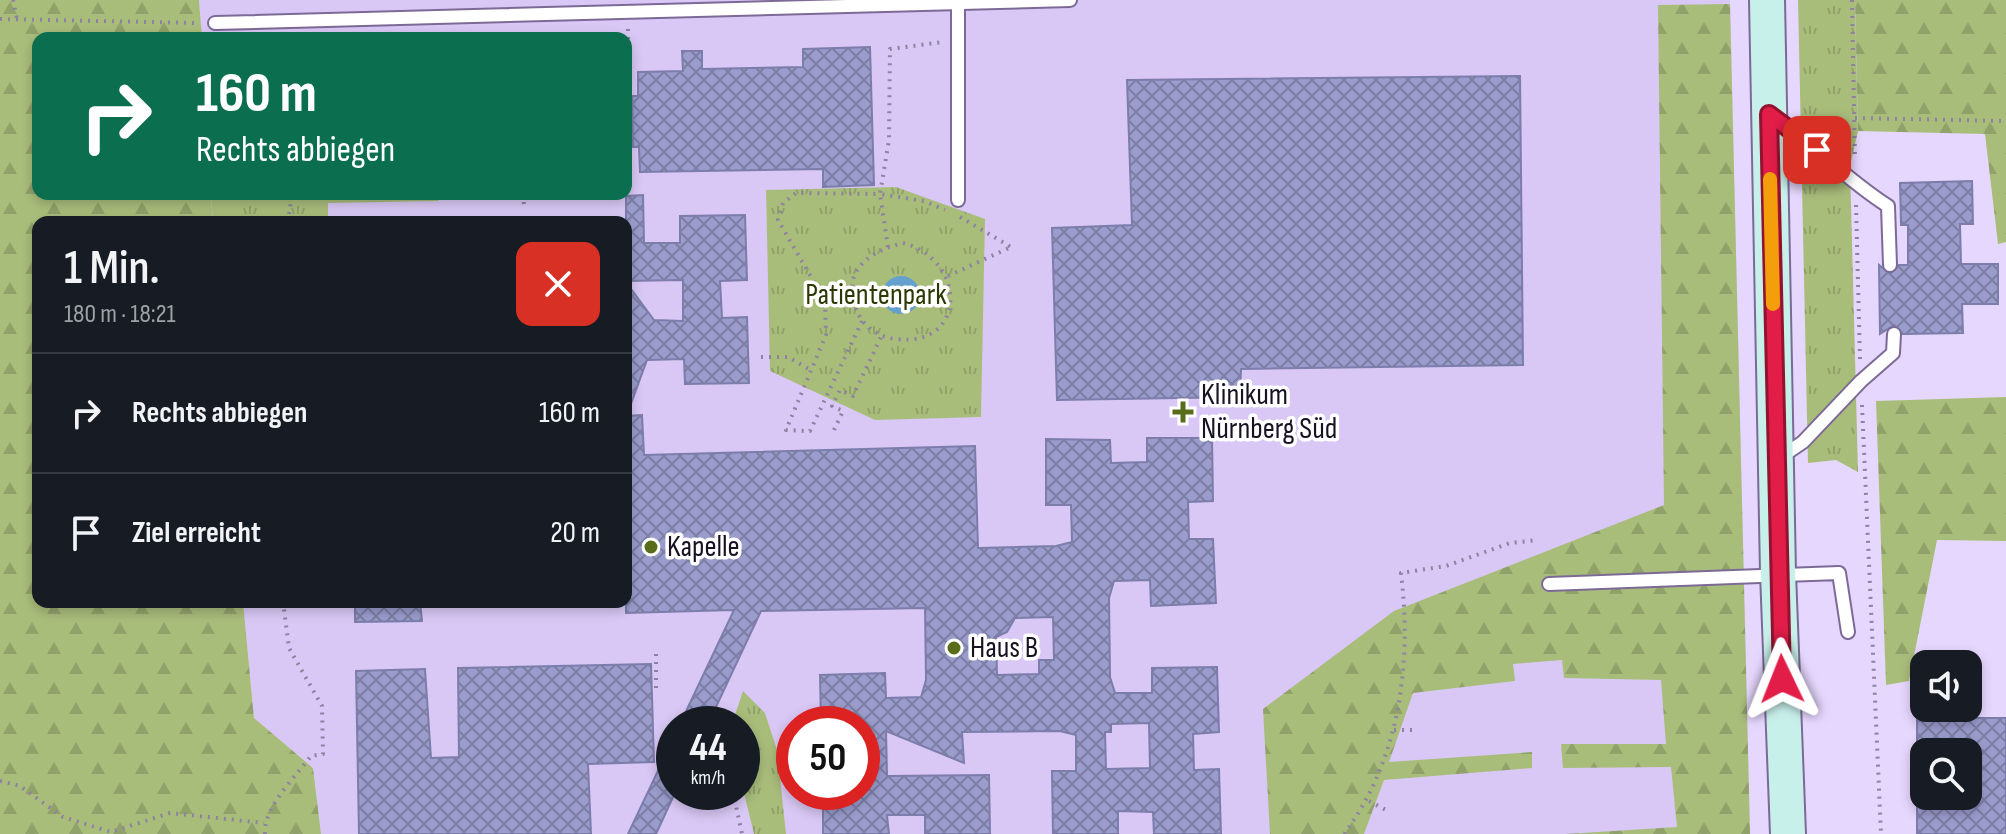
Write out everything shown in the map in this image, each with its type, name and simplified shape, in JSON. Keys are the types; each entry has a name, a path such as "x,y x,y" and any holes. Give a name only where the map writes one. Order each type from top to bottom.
{"main road":[{"path":"1767,0 1778,573 1788,834"}],"lane":[{"path":"215,23 1070,0"},
{"path":"958,3 958,200"},
{"path":"1769,114 1817,150 1856,185 1888,206 1890,265"},
{"path":"1778,458 1803,442 1861,381 1893,353 1894,334"},
{"path":"1549,584 1839,573 1848,632"}],"path":[{"path":"13,0 17,19"},
{"path":"1852,0 1861,381 1881,834"},
{"path":"627,12 628,32"},
{"path":"0,19 215,23"},
{"path":"888,247 880,194 889,140 890,49 957,41"},
{"path":"1855,118 2006,121"},
{"path":"862,321 810,431 786,430 826,335 825,301 778,220 783,203 796,193 880,194 924,201 1011,247 948,276"},
{"path":"524,200 524,205"},
{"path":"903,243 924,248 948,276 949,317 929,337 911,341 881,337 862,321 850,295 852,278 866,259 903,243"},
{"path":"825,301 850,295"},
{"path":"834,430 843,411 832,406 840,390 853,396 881,337"},
{"path":"761,357 788,357 812,371"},
{"path":"1344,834 1369,801 1394,730 1407,621 1401,573 1446,566 1510,543 1538,540"},
{"path":"265,834 264,823 311,756 323,754 322,706 289,648 284,608"},
{"path":"656,650 656,688"},
{"path":"1394,730 1412,730"},
{"path":"0,781 20,786 63,817 111,832 170,813 264,823"},
{"path":"1369,801 1388,811"},
{"path":"737,810 742,834"}],"shaded area":[{"name":"Klinikum Nürnberg Süd","path":"199,0 1730,0 1750,834 321,834 313,768 254,718 244,608 632,608 632,216 213,216 211,200 632,200 632,32 202,32"}],"green space":[{"path":"0,0 199,0 202,32 32,32 32,200 211,200 213,216 32,216 32,608 244,608 254,718 313,768 321,834 0,834"},
{"path":"1798,0 1855,0 1858,131 1850,166 1858,472 1836,460 1808,463"},
{"path":"1855,0 2006,0 2006,242 1998,244 1985,134 1858,131"},
{"path":"1730,4 1750,834 1566,834 1677,827 1671,767 1563,768 1561,744 1666,744 1661,680 1564,678 1562,660 1513,664 1515,681 1413,693 1389,762 1532,752 1532,768 1384,780 1364,834 1270,834 1263,709 1394,611 1664,505 1658,5"},
{"name":"Patientenpark","path":"896,187 985,219 981,417 875,420 770,371 766,190"},
{"path":"211,200 439,201 328,203 328,216 213,216"},
{"path":"2006,397 2006,541 1937,540 1915,650 1910,650 1909,681 1886,685 1876,401"},
{"path":"743,691 758,706 738,706"},
{"path":"760,708 765,713 776,747 776,810 783,810 786,834 754,834 748,810 760,810"}],"water":[{"path":"901,276 914,282 920,295 914,308 901,314 888,308 882,295 888,282"}],"building":[{"path":"870,47 874,185 823,187 823,169 640,172 639,147 633,147 632,96 638,96 638,72 683,71 682,51 702,51 702,69 803,67 803,49"},
{"path":"1520,76 1523,365 1241,369 1240,397 1057,400 1052,228 1132,225 1127,80"},
{"path":"1972,181 1973,224 1960,224 1961,264 1998,264 1998,304 1962,304 1963,333 1903,334 1894,325 1880,334 1879,265 1890,274 1899,265 1908,265 1908,225 1901,225 1900,183"},
{"path":"643,195 644,243 680,243 680,216 745,215 747,280 720,281 722,318 747,317 749,383 685,384 684,359 647,360 632,401 632,290 654,320 683,321 683,280 632,281 632,216 626,216 626,200 632,200 632,196"},
{"path":"642,415 644,455 975,446 978,548 1056,546 1072,542 1071,505 1046,505 1046,439 1110,440 1111,463 1147,462 1147,438 1212,438 1213,501 1188,502 1189,539 1213,539 1216,603 1151,606 1150,580 1114,581 1109,598 1110,677 1115,693 1152,693 1152,668 1217,667 1219,732 1193,734 1194,770 1219,769 1221,834 1154,834 1153,812 1118,811 1118,834 1053,834 1052,771 1076,771 1076,735 1060,731 962,732 964,763 886,731 887,776 989,775 990,834 925,834 925,815 887,815 889,834 823,834 823,810 880,810 880,706 821,706 820,675 885,673 886,698 921,697 926,680 925,608 761,611 716,706 689,706 734,610 626,613 626,608 632,608 632,416","holes":["1053,617 1054,660 1039,660 1039,674 997,675 996,637 1007,632 1015,618","1149,723 1150,768 1106,769 1105,732 1111,732 1111,724"]},
{"path":"355,608 421,608 422,621 355,622"},
{"path":"651,664 654,762 588,764 591,834 359,834 356,671 425,669 431,758 459,757 458,668"},
{"path":"1982,718 2006,718 2006,834 1917,834 1917,810 1982,810 1982,738 1917,738 1917,722 1982,722"},
{"path":"656,775 656,810 667,810 656,834 628,834"}],"slow traffic":[{"path":"1770,179 1773,304"}],"place":[{"name":"Klinikum Nürnberg Süd","path":"1183,412"},
{"name":"Kapelle","path":"651,547"},
{"name":"Haus B","path":"954,648"}],"route":[{"path":"1782,679 1769,114 1817,150"}]}
